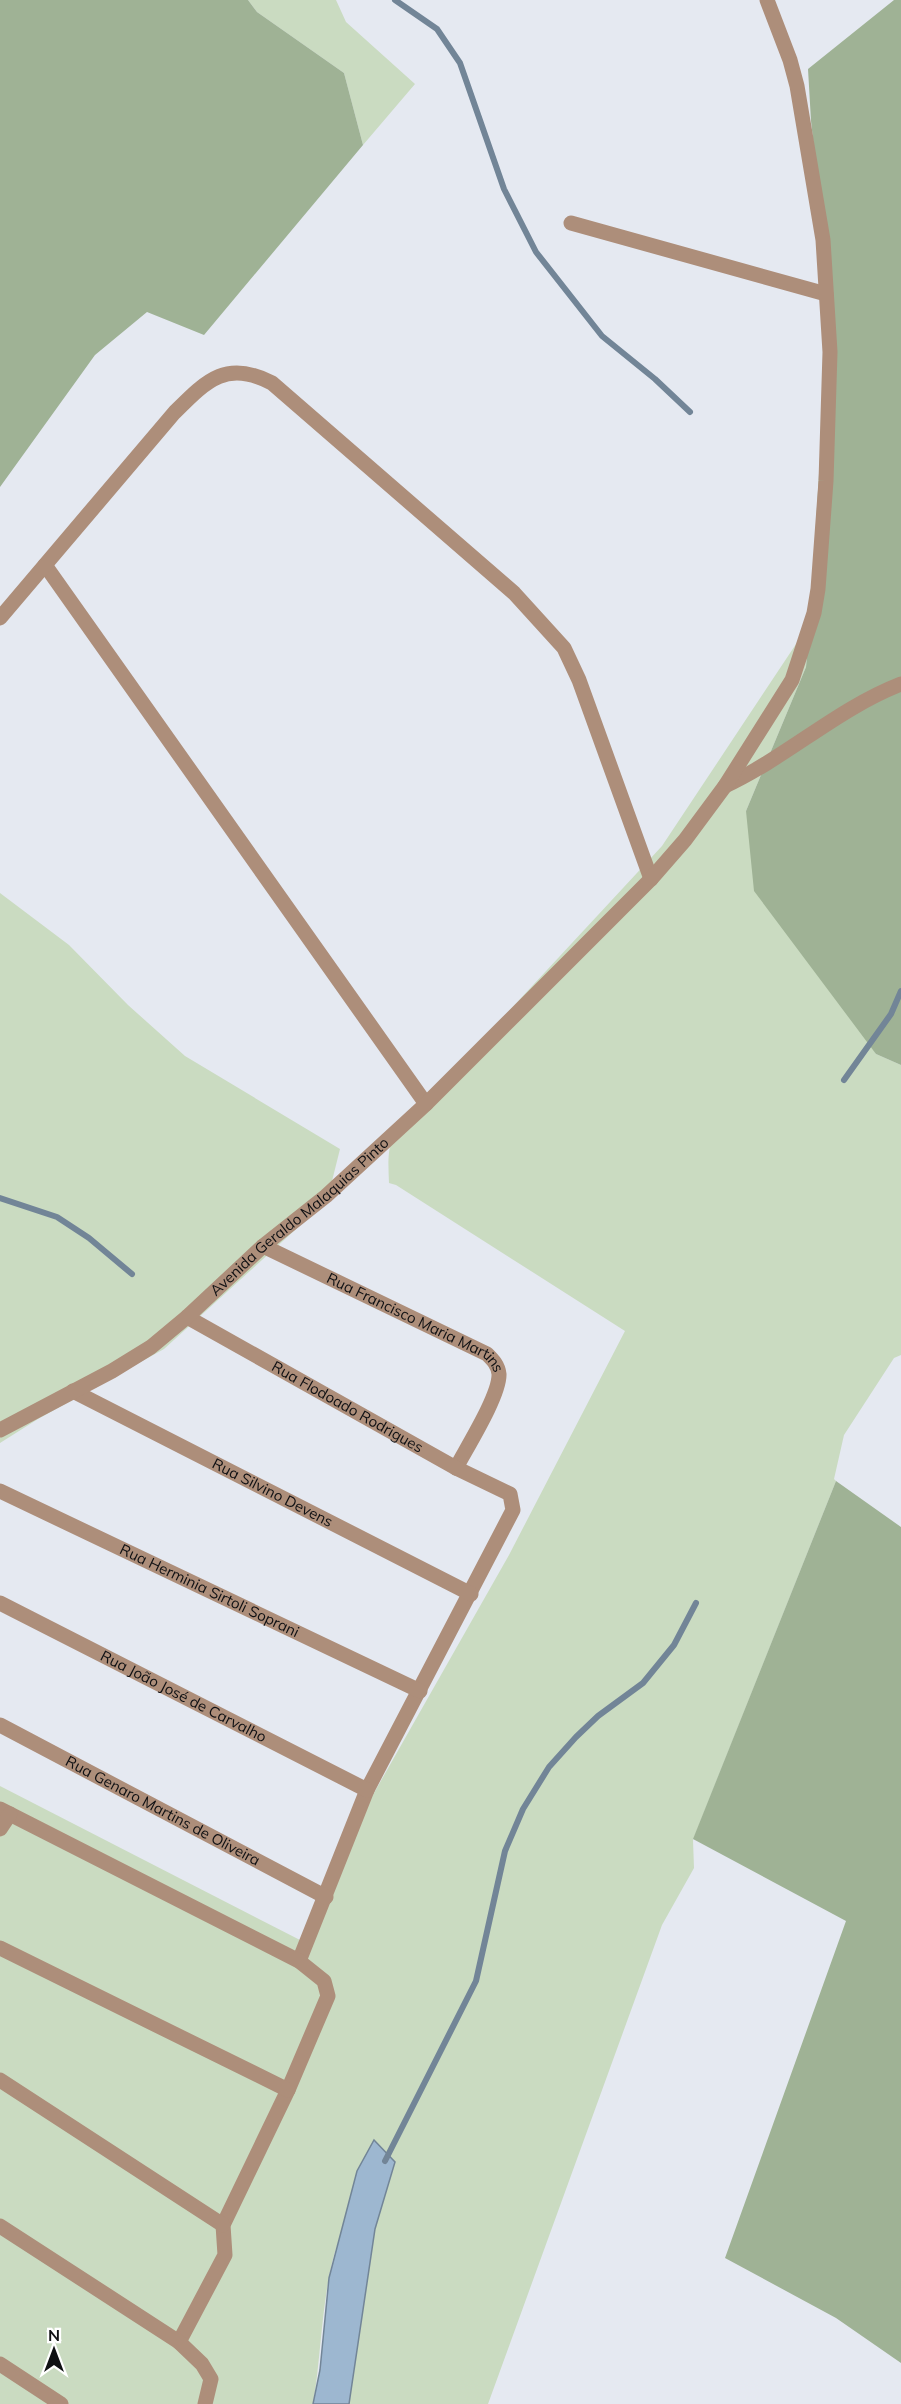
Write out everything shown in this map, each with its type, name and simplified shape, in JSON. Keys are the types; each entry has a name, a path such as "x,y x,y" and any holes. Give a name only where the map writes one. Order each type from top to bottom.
{"street":[{"name":"Avenida Geraldo Malaquias Pinto","path":"0,1430 151,1347 187,1317 263,1246 326,1196 426,1104 651,879 686,840 726,786 792,680 814,613 826,481 830,352 822,240 802,110 790,60 767,0"},
{"path":"571,223 826,294"},
{"path":"0,618 198,389 218,375 232,372 256,375 272,383 514,593 564,648 579,680 651,879"},
{"path":"45,565 426,1104"},
{"path":"726,786 780,756 865,699 901,684"},
{"name":"Rua Francisco Maria Martins","path":"263,1246 487,1354 494,1360 498,1367 498,1387 456,1468"},
{"name":"Rua Flodoado Rodrigues","path":"187,1317 456,1468 510,1494 513,1510 471,1594"},
{"name":"Rua Silvino Devens","path":"73,1391 471,1594"},
{"name":"Rua Herminia Sirtoli Soprani","path":"0,1491 420,1691"},
{"path":"299,1961 367,1790 471,1594"},
{"name":"Rua João José de Carvalho","path":"0,1602 367,1790"},
{"name":"Rua Genaro Martins de Oliveira","path":"0,1725 326,1897"},
{"path":"0,1829 5,1811 299,1961 324,1981 328,1996 288,2090 223,2225 225,2255 179,2342"},
{"path":"0,1948 288,2090"},
{"path":"0,2080 223,2225"},
{"path":"0,2226 179,2342 202,2364 211,2379 206,2404"},
{"path":"0,2364 61,2404"}],"green space":[{"path":"0,0 248,0 257,12 344,73 363,145 204,335 147,312 95,355 0,487"},
{"path":"248,0 336,0 346,22 415,84 363,145 344,73 257,12"},
{"path":"894,0 901,0 901,1065 876,1054 754,891 746,811 806,667 810,623 830,292 811,121 808,69"},
{"path":"810,623 806,667 746,811 876,1054 901,1065 901,1355 894,1358 844,1435 834,1479 836,1481 693,1840 694,1868 662,1925 488,2404 349,2404 375,2229 395,2162 351,2219 337,2245 327,2288 313,2404 0,2404 0,1786 300,1940 353,1830 509,1555 625,1331 396,1185 389,1183 389,1157 392,1140 400,1127 662,846"},
{"path":"0,893 69,945 128,1005 185,1056 340,1149 327,1201 164,1349 38,1419 0,1443"},
{"path":"836,1481 901,1527 901,2363 836,2318 725,2258 846,1921 693,1839"}],"water":[{"path":"374,2140 395,2162 375,2229 349,2404 313,2404 320,2370 329,2278 357,2171"}],"waterway":[{"path":"395,0 437,29 460,63 504,189 536,252 602,336 655,379 690,412"},
{"path":"844,1080 891,1014 901,991"},
{"path":"0,1198 57,1217 89,1238 132,1274"},
{"path":"385,2161 476,1981 505,1851 523,1809 549,1767 576,1737 598,1716 643,1683 674,1645 696,1603"}]}
